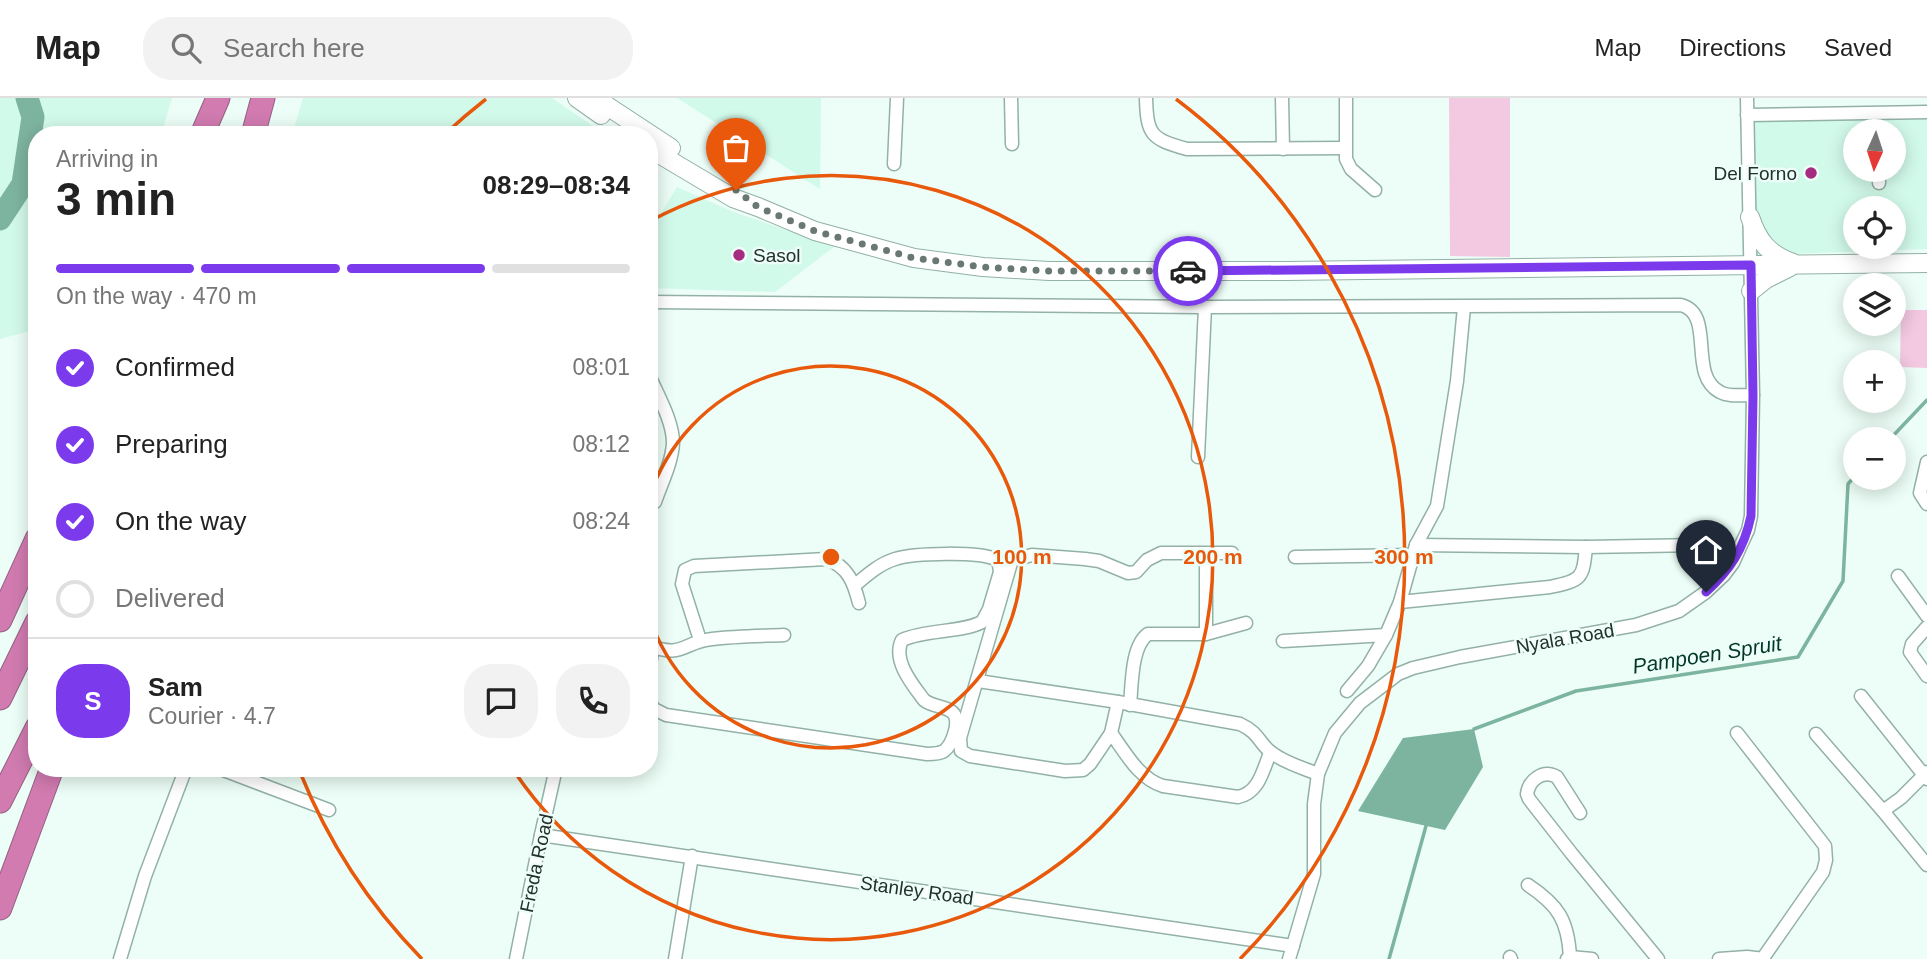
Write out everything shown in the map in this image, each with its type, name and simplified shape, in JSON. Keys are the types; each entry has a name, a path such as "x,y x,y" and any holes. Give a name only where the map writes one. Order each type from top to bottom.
{"highway":[{"path":"206,126 218,98"},
{"path":"211,126 218,98"},
{"path":"255,126 263,98"},
{"path":"0,620 28,559"},
{"path":"0,698 28,640"},
{"path":"0,801 28,746"},
{"path":"0,908 49,777"}],"street":[{"path":"577,98 616,126"},
{"path":"595,98 636,126"},
{"path":"894,164 897,98"},
{"path":"1011,98 1012,144"},
{"path":"1146,98 1149,128 1156,138 1167,144 1187,149 1345,148"},
{"path":"1282,98 1283,149"},
{"path":"1346,98 1346,159 1351,169 1375,190"},
{"name":"Nyala Road","path":"1291,953 1314,874 1314,804 1318,774 1335,733 1360,703 1398,674 1413,668 1636,625 1679,611 1706,592 1733,563 1748,530 1751,516 1753,396 1747,98"},
{"path":"1747,115 1927,112"},
{"path":"658,141 717,177 758,207"},
{"path":"658,154 733,198 815,231 914,258 983,267 1049,271 1286,271 1927,263"},
{"path":"1750,217 1756,233 1769,250 1778,258 1796,265"},
{"path":"1751,291 1766,279 1796,265"},
{"path":"658,302 1205,307 1681,305 1688,307 1696,315 1699,323 1700,353 1707,379 1720,393 1753,396"},
{"path":"1198,457 1205,307"},
{"path":"1347,691 1368,666 1386,635 1400,602 1414,550 1437,506 1457,382 1464,307"},
{"path":"658,397 673,442 658,493"},
{"path":"1927,462 1920,493 1927,504"},
{"path":"1295,557 1414,550 1700,545"},
{"path":"1400,602 1567,583 1578,579 1583,571 1586,547"},
{"path":"1232,553 1161,553 1147,560 1136,572 1128,573 1099,561 1085,559 1032,555 1013,559 960,738 960,748 963,753 983,758 1083,770 1111,733 1124,704 1141,639 1155,633 1206,634 1246,623"},
{"path":"1206,554 1206,634"},
{"path":"658,711 666,715 927,754 943,752 953,736 955,717 947,709 924,700 901,663 898,647 902,640 915,634 982,622 989,609 1000,572 997,560 983,555 913,555 895,558 881,565 854,586"},
{"path":"700,640 682,584 683,573 689,568 826,559 842,567 854,586 859,603"},
{"path":"1898,576 1927,616"},
{"path":"1927,627 1910,652 1927,676"},
{"path":"658,655 684,649 700,640 784,635"},
{"path":"1283,641 1386,635"},
{"path":"978,681 1240,724 1250,728 1270,752 1318,774"},
{"path":"1861,696 1926,775 1883,811"},
{"path":"1111,733 1138,769 1154,783 1238,797 1247,796 1254,790 1270,752"},
{"path":"1719,959 1763,959 1823,872 1826,855 1825,846 1737,733"},
{"path":"1816,734 1927,865"},
{"path":"1580,813 1553,774 1541,775 1529,785 1529,799 1658,959"},
{"path":"120,959 145,876 183,777"},
{"path":"242,777 329,810"},
{"name":"Freda Road","path":"516,959 554,777"},
{"name":"Stanley Road","path":"541,835 692,856 1291,953"},
{"path":"675,959 692,856"},
{"path":"1528,885 1546,897 1562,917 1569,935 1568,958 1592,959"}],"shaded area":[{"path":"0,98 172,98 164,126 28,126 28,331 0,339"},
{"path":"303,98 552,98 593,126 295,126"},
{"path":"677,98 821,98 820,189"},
{"path":"1449,98 1510,98 1510,257 1450,256"},
{"path":"1927,118 1927,249 1906,250 1906,196 1843,196 1843,252 1757,255 1753,122 1843,120 1843,182 1906,182 1906,119 1884,119"},
{"path":"677,187 736,213 835,246 775,292 658,288 658,218"},
{"path":"1906,310 1927,310 1927,368 1906,367 1906,350 1900,350 1901,336 1906,336"},
{"path":"1474,729 1483,767 1445,830 1358,811 1403,738"}],"waterway":[{"path":"27,98 33,117 32,126"},
{"path":"0,219 23,184 28,150"},
{"name":"Pampoen Spruit","path":"1901,427 1927,400"},
{"name":"Pampoen Spruit","path":"1474,729 1576,691 1798,657 1843,581 1848,490"},
{"name":"Pampoen Spruit","path":"1389,959 1426,826"}],"way so far":[{"path":"736,190 758,207 815,231 914,258 983,267 1049,271 1188,271"}],"place":[{"name":"Del Forno","path":"1811,173"},
{"name":"Sasol","path":"739,255"}],"route":[{"path":"1188,271 1751,265 1751,516 1748,530 1733,563 1706,592"}]}
